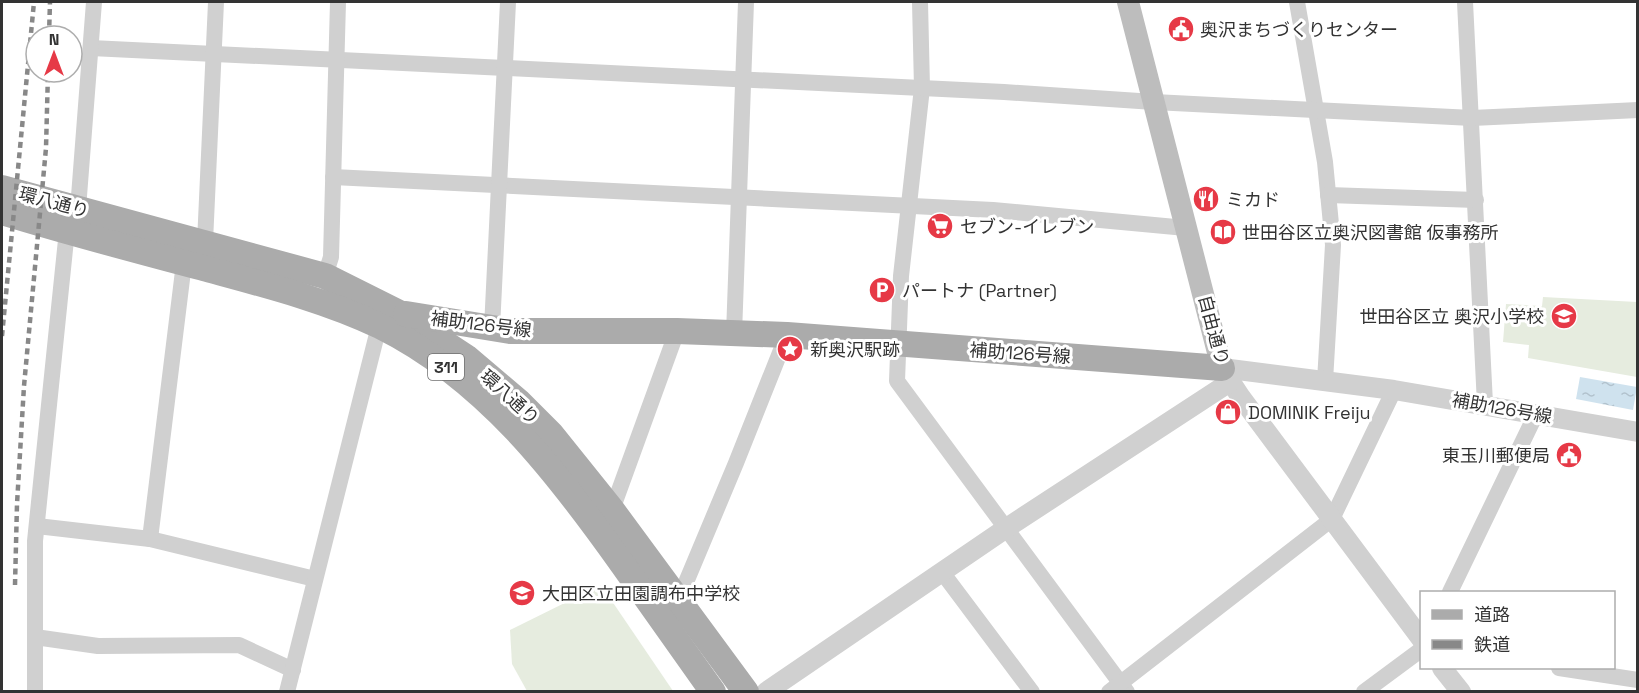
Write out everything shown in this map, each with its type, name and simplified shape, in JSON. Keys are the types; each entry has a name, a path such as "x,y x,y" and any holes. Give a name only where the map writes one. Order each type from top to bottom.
{"main road":[{"name":"自由通り","path":"1128,2 1226,375"},
{"name":"環八通り","path":"4,201 62,217 184,263 389,319 417,346 460,377 512,424 548,463 713,692"},
{"name":"環八通り","path":"62,217 205,242 326,276 389,319 466,357 519,402 551,434 612,510 746,692"},
{"name":"補助126号線","path":"389,319 492,327 510,331 677,331 787,335 897,343 1226,375"}],"street":[{"path":"35,692 37,526 62,217 91,48 94,2"},
{"path":"205,242 216,2"},
{"path":"326,276 331,257 338,2"},
{"path":"492,327 508,2"},
{"path":"734,334 746,2"},
{"path":"920,2 921,88 901,276 897,381 1119,688 1332,519 1394,390"},
{"path":"1297,2 1317,110 1333,245 1325,381"},
{"path":"1465,2 1485,404"},
{"path":"91,48 336,58 1472,118 1638,110"},
{"path":"333,177 993,210 1186,228"},
{"path":"1328,195 1476,200"},
{"path":"150,539 184,263"},
{"path":"287,692 315,579 389,319"},
{"path":"612,510 677,331"},
{"path":"679,599 787,335"},
{"path":"766,692 1226,375"},
{"name":"補助126号線","path":"1226,375 1325,381 1394,390 1638,432"},
{"name":"自由通り","path":"1226,375 1420,637"},
{"path":"1450,591 1536,414"},
{"path":"37,526 150,539 315,579"},
{"path":"942,572 1032,692"},
{"path":"35,637 98,646 240,645 293,670"},
{"path":"1364,692 1420,650"},
{"path":"1443,669 1461,692"},
{"path":"1566,669 1638,680"}],"shaded area":[{"path":"1543,297 1637,302 1637,377 1528,358 1529,345 1503,342 1506,304 1542,306"},
{"path":"601,585 673,691 527,691 512,664 510,630"}],"water":[{"path":"1580,377 1637,387 1633,410 1576,399"}],"railway":[{"path":"2,336 34,2"},
{"path":"49,24 50,2"},
{"path":"15,585 24,386 46,148 48,84"}],"place":[{"name":"奥沢まちづくりセンター","path":"1181,29"},
{"name":"ミカド","path":"1206,199"},
{"name":"セブン-イレブン","path":"940,226"},
{"name":"世田谷区立奥沢図書館 仮事務所","path":"1223,232"},
{"name":"パートナ (Partner)","path":"882,290"},
{"name":"世田谷区立 奥沢小学校","path":"1564,316"},
{"name":"新奥沢駅跡","path":"790,349"},
{"name":"DOMINIK Freiju","path":"1228,412"},
{"name":"東玉川郵便局","path":"1569,455"},
{"name":"大田区立田園調布中学校","path":"522,593"}]}
